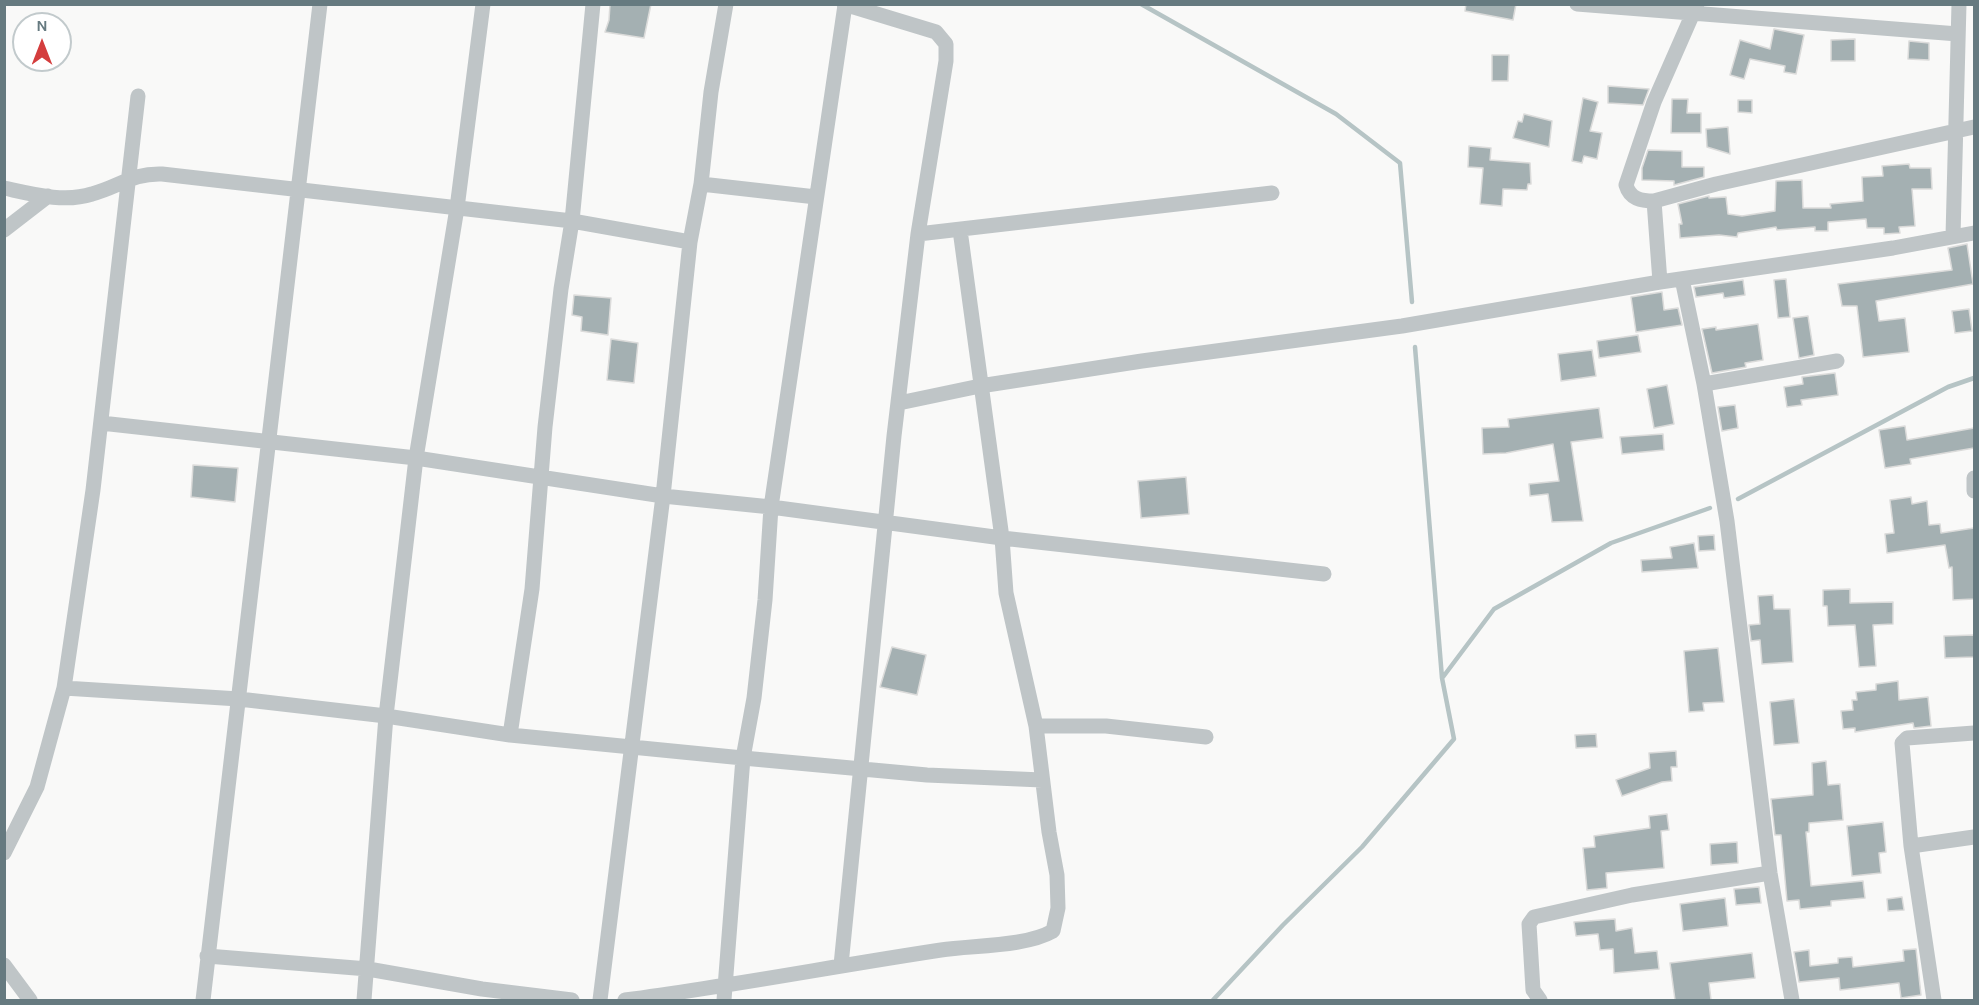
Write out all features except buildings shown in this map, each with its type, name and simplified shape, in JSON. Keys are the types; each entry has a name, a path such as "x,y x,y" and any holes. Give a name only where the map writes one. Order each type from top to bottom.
{"street":[{"path":"203,1000 320,4"},
{"path":"364,1000 386,716 416,458 457,208 483,4"},
{"path":"510,735 532,589 549,392 572,221 593,4"},
{"path":"600,1000 663,496 690,242 701,184 711,92 726,4"},
{"path":"1577,4 1696,10 1958,34"},
{"path":"1953,236 1959,4"},
{"path":"724,994 743,758 754,698 765,600 771,507 845,5 936,32 946,44 946,61 918,234 841,965"},
{"path":"1696,10 1654,102 1626,185 1631,195 1641,201 1654,201 1716,184 1974,127"},
{"path":"4,853 38,787 64,688 79,594 101,423 138,96"},
{"path":"4,188 48,196 89,196 142,173 162,174 572,221 690,242"},
{"path":"701,184 816,197"},
{"path":"918,234 1272,193"},
{"path":"4,230 48,196"},
{"path":"1654,201 1660,282"},
{"path":"625,1000 724,994 841,965 1033,938 1053,931 1059,908 1057,876 1036,726 1005,593 1002,538 960,230"},
{"path":"899,403 980,386 1177,356 1402,326 1660,282 1893,248 1974,233"},
{"path":"1682,279 1704,384 1727,521 1770,873 1792,1000"},
{"path":"1704,384 1837,361"},
{"path":"101,423 416,458 663,496 771,507 1002,538 1324,574"},
{"path":"1974,478 1974,491"},
{"path":"64,688 239,699 386,716 510,735 743,758 861,767 927,775 1042,780"},
{"path":"1036,726 1106,726 1206,737"},
{"path":"1934,1000 1911,846 1903,740 1974,733"},
{"path":"1911,846 1974,837"},
{"path":"1540,1000 1533,990 1529,924 1534,917 1632,895 1770,873"},
{"path":"207,956 368,969 481,995 572,1000"},
{"path":"4,965 30,1000"}],"waterway":[{"path":"1141,4 1336,114 1400,163 1412,302"},
{"path":"1213,1000 1283,925 1362,847 1454,739 1442,678 1415,347"},
{"path":"1738,499 1948,387 1974,378"},
{"path":"1443,677 1494,609 1611,543 1710,508"}]}
